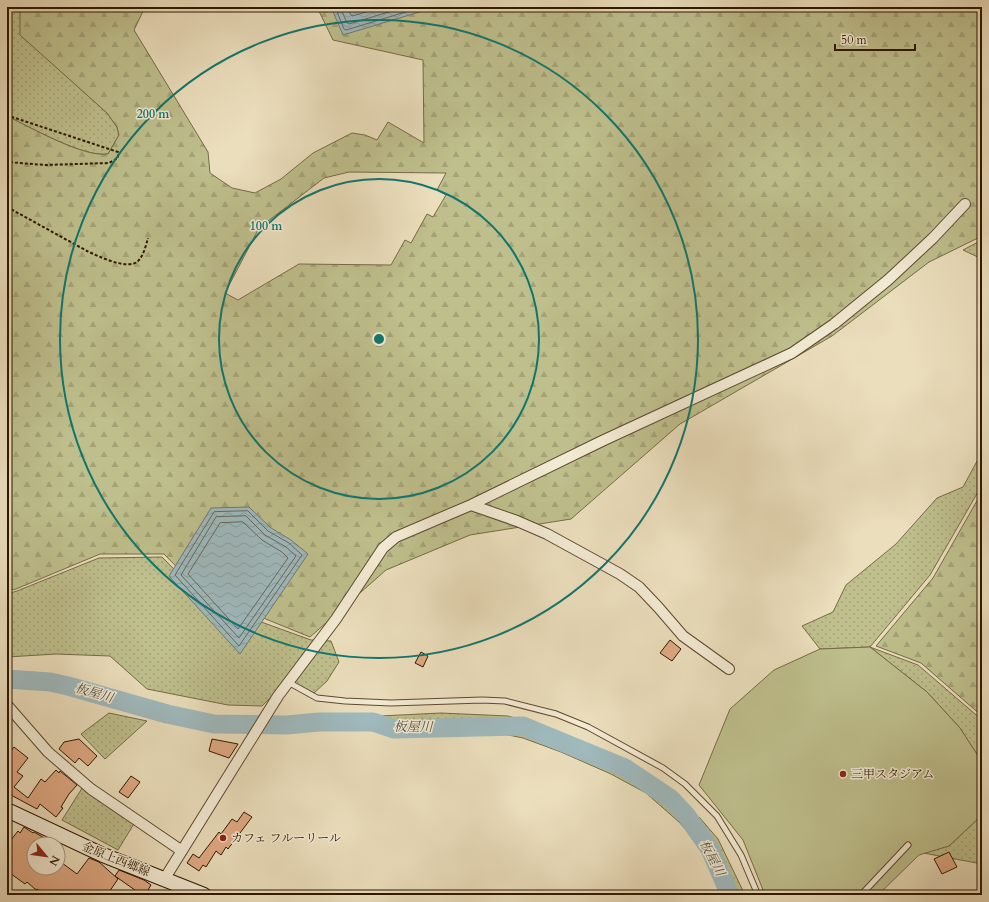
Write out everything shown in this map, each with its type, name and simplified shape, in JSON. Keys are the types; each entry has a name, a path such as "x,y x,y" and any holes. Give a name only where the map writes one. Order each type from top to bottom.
{"main road":[{"name":"金原上西郷線","path":"7,810 103,855 165,878 204,895"}],"street":[{"path":"165,878 267,712 336,619 383,548 396,537 471,506 602,441 792,352 834,324 888,280 934,238 965,204"},
{"path":"471,506 517,521 547,534 620,574 639,587 683,636 729,669"},
{"path":"7,705 48,752 91,789 182,851"}],"lane":[{"path":"288,682 317,698 345,701 391,703 482,700 505,701 556,714 588,727 663,768 685,784 717,816 741,855 758,895"},
{"path":"861,895 908,845"}],"path":[{"path":"7,114 12,117 118,152 118,158 109,163 45,165 7,162"},
{"path":"7,207 87,251 128,265 137,262 142,255 148,238"}],"green space":[{"path":"7,7 20,7 21,35 107,113 117,127 119,135 108,154 98,154 72,147 7,116"},
{"path":"20,7 145,7 134,30 208,152 210,173 232,188 255,193 281,179 313,153 352,133 365,135 377,140 388,122 424,143 423,60 333,40 317,7 982,7 982,236 929,262 832,336 680,424 571,519 470,535 386,570 310,637 205,596 164,554 100,554 16,589 7,591 7,116 57,141 98,154 108,154 119,135 117,127 107,113 20,35","holes":["349,172 446,173 437,190 446,195 433,217 427,214 411,243 405,240 391,265 299,264 238,300 225,293 259,228 324,178"]},
{"path":"982,240 982,259 963,250"},
{"path":"982,452 982,485 930,575 870,647 820,649 802,626 833,612 846,585 896,544 937,498 963,487"},
{"path":"982,492 982,716 921,663 876,646 933,578"},
{"path":"162,557 206,602 311,640 331,641 339,662 327,681 314,693 283,685 262,706 228,705 147,689 110,656 56,654 7,657 7,594 99,558"},
{"path":"870,647 918,665 982,720 982,762 960,728 927,692"},
{"name":"三甲スタジアム","path":"870,647 927,692 960,728 982,762 981,816 949,846 919,855 878,895 765,895 743,840 699,785 730,709 774,670 820,649"},
{"path":"109,713 147,721 105,759 81,734"},
{"path":"441,713 508,716 533,723 508,720 390,725 380,716"},
{"path":"503,728 534,734 630,776 674,807 700,838 703,849 679,822 646,793 611,774 561,752 523,738 484,730"},
{"path":"84,785 135,822 118,850 62,820"},
{"path":"982,810 982,864 923,853 949,846 981,816"},
{"path":"699,817 718,839 745,895 735,895 716,850 701,826"}],"water":[{"path":"331,7 436,7 343,35"},
{"path":"249,507 271,528 291,540 308,554 240,654 169,576 211,508"}],"building":[{"path":"670,640 681,649 672,661 660,653"},
{"path":"421,652 428,656 423,667 415,663"},
{"path":"79,739 97,756 88,766 79,758 75,763 59,749 64,742"},
{"path":"212,739 238,744 229,758 209,751"},
{"path":"14,747 28,758 17,772 23,776 14,787 28,798 41,779 45,782 56,770 59,773 60,771 77,785 69,794 61,807 63,808 56,817 40,804 37,809 9,794 7,796 7,756"},
{"path":"131,776 140,782 128,798 119,792"},
{"path":"244,812 252,817 228,849 226,847 221,855 216,851 206,867 203,865 199,871 187,863 193,854 199,858 219,832 221,834 232,819 237,822"},
{"path":"24,827 41,836 26,836 26,876 66,876 66,866 77,874 89,858 99,862 118,879 107,895 56,895 49,891 48,893 35,889 27,882 25,884 7,871 7,845 18,831 20,833"},
{"path":"949,852 957,867 942,874 934,859"},
{"path":"119,870 144,880 151,885 145,895 142,895 115,876"}],"waterway":[{"name":"板屋川","path":"7,679 50,682 167,714 214,724 287,725 319,722 373,722 394,729 523,726 625,768 671,799 686,815 710,849 730,895"}],"place":[{"name":"三甲スタジアム","path":"843,774"},
{"name":"カフェ フルーリール","path":"223,838"}]}
